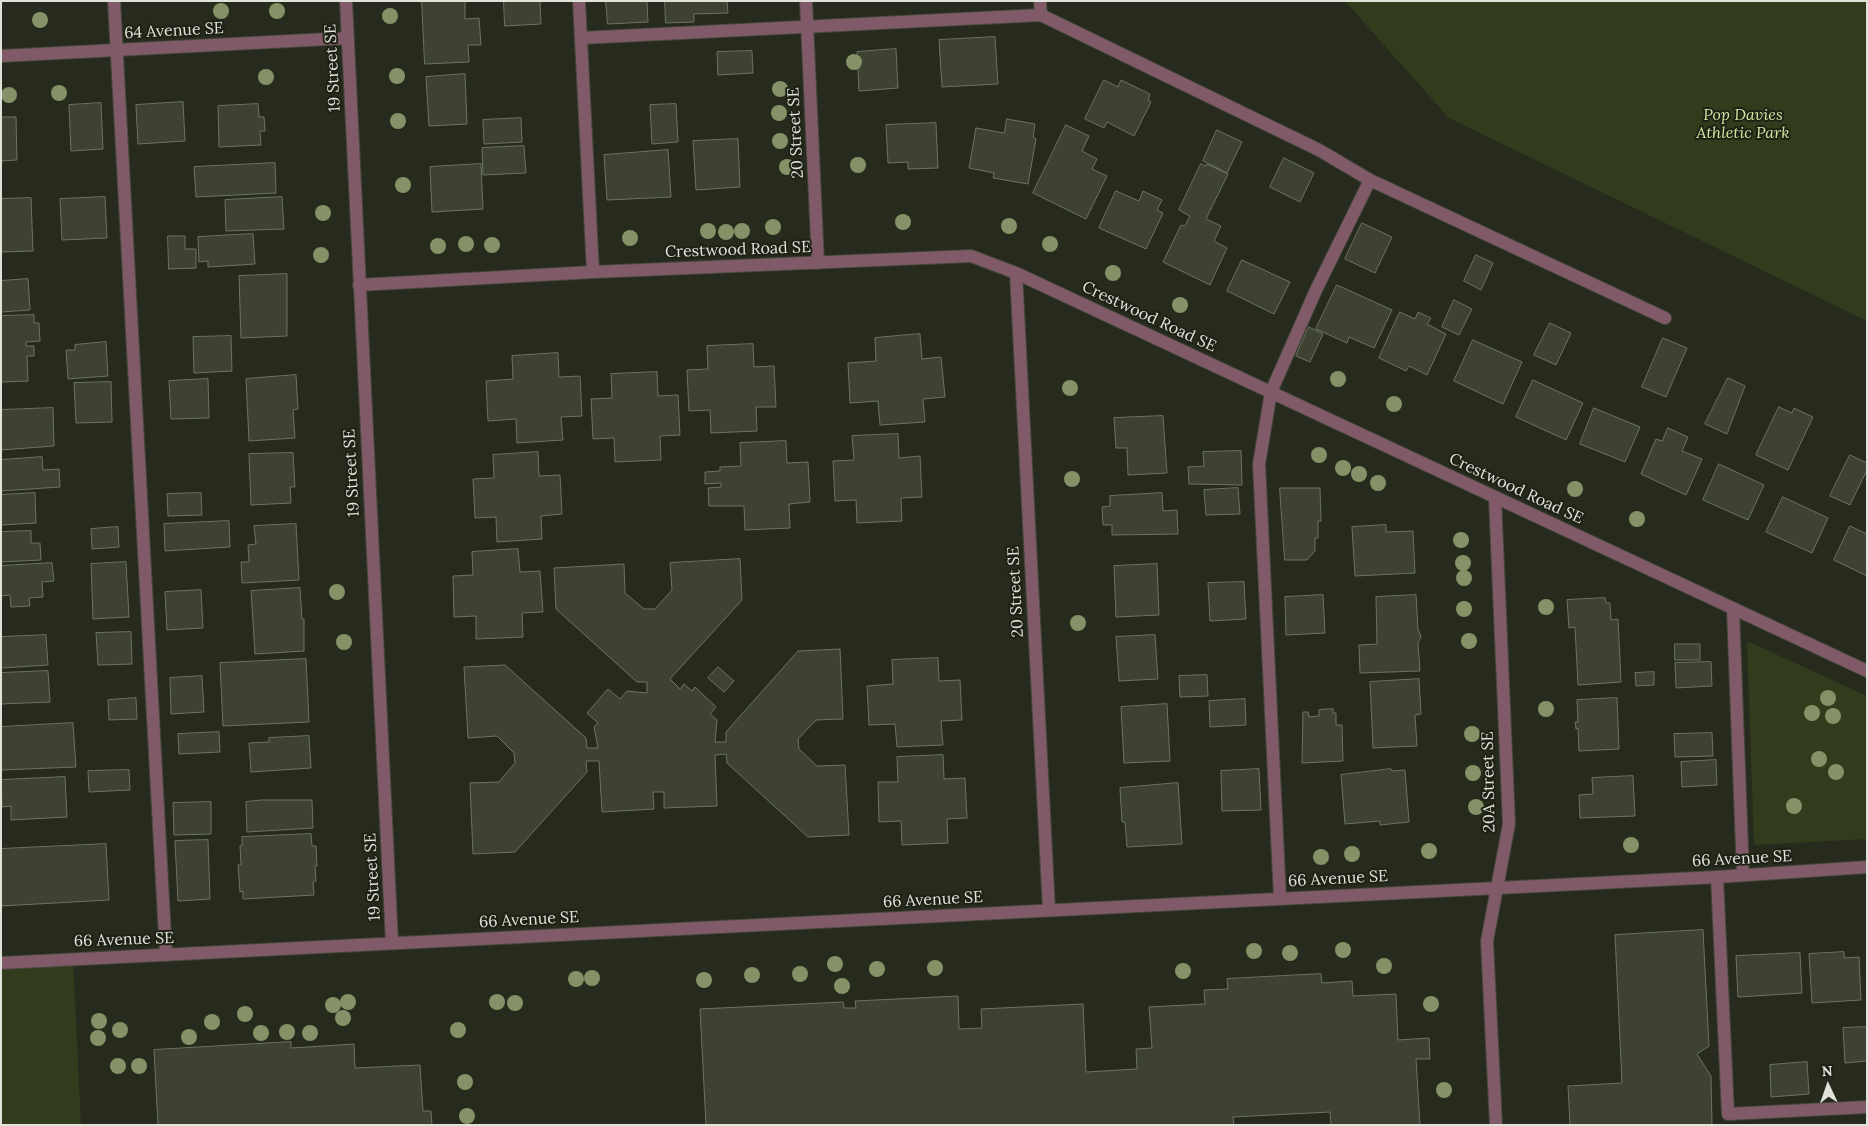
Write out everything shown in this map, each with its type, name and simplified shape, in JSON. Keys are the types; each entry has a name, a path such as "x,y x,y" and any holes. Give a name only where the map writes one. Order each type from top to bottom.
{"street":[{"path":"114,1 166,955"},
{"name":"19 Street SE","path":"346,1 392,943"},
{"path":"579,1 592,272"},
{"name":"20 Street SE","path":"806,1 818,263"},
{"path":"1040,1 1041,15"},
{"path":"581,38 807,29 1041,15 1319,150 1370,180 1665,318"},
{"name":"64 Avenue SE","path":"1,56 348,38"},
{"path":"1280,898 1259,464 1271,392 1316,290 1370,180"},
{"name":"Crestwood Road SE","path":"359,285 592,272 971,256 1016,272 1867,672"},
{"name":"20 Street SE","path":"1016,272 1049,910"},
{"name":"20A Street SE","path":"1495,498 1509,824 1487,941 1496,1125"},
{"path":"1733,609 1743,875"},
{"name":"66 Avenue SE","path":"1,962 1717,877 1867,867"},
{"path":"1717,877 1728,1120 1867,1107"}],"green space":[{"name":"Pop Davies Athletic Park","path":"1345,1 1867,1 1867,321 1449,118"},
{"path":"1747,641 1867,696 1867,839 1754,845"},
{"path":"73,959 81,1125 1,1125 1,963"}],"building":[{"path":"422,1 465,1 465,19 479,18 481,45 468,45 469,62 425,64"},
{"path":"504,1 540,1 541,24 505,26"},
{"path":"606,1 647,1 648,22 608,24"},
{"path":"665,1 727,1 728,13 694,14 694,22 666,23"},
{"path":"995,37 998,84 942,87 939,40"},
{"path":"896,49 898,88 859,91 857,52"},
{"path":"752,51 753,73 718,75 717,52"},
{"path":"465,74 467,124 429,126 426,77"},
{"path":"1104,80 1118,87 1121,80 1150,94 1148,100 1151,102 1134,136 1107,122 1104,128 1085,119"},
{"path":"183,102 185,141 138,144 136,105"},
{"path":"101,103 103,149 71,151 69,105"},
{"path":"258,104 259,117 264,117 265,131 260,131 261,145 219,147 218,106"},
{"path":"676,104 678,142 652,144 650,105"},
{"path":"1,117 16,117 17,160 1,161"},
{"path":"521,118 522,142 484,144 483,120"},
{"path":"1007,119 1035,124 1033,137 1036,139 1028,184 993,178 994,173 969,168 976,128 1004,133"},
{"path":"936,123 938,168 908,169 908,162 888,163 886,125"},
{"path":"1066,125 1089,136 1082,151 1097,159 1092,169 1107,176 1086,219 1033,193"},
{"path":"1217,130 1242,142 1227,173 1203,161"},
{"path":"738,139 740,187 696,190 693,141"},
{"path":"524,146 526,173 483,175 482,148"},
{"path":"668,150 671,197 607,200 604,155"},
{"path":"1284,158 1314,173 1300,202 1270,187"},
{"path":"275,163 276,193 196,197 194,167"},
{"path":"481,164 483,209 432,212 430,167"},
{"path":"1201,164 1206,166 1207,164 1228,174 1206,219 1221,226 1214,241 1227,248 1210,285 1163,262 1181,225 1185,226 1190,216 1179,210"},
{"path":"1116,191 1139,201 1143,191 1162,200 1157,210 1163,213 1146,249 1099,228"},
{"path":"105,197 107,238 62,240 60,199"},
{"path":"282,197 284,229 226,231 225,200"},
{"path":"31,198 33,251 1,252 1,199"},
{"path":"1362,223 1392,237 1375,273 1345,259"},
{"path":"253,234 255,264 208,267 208,261 199,262 198,237"},
{"path":"168,236 185,236 185,249 196,249 196,268 169,269"},
{"path":"1476,255 1493,263 1481,290 1464,281"},
{"path":"1242,260 1290,282 1274,314 1227,291"},
{"path":"287,274 287,336 241,338 239,276"},
{"path":"28,279 30,310 1,312 1,281"},
{"path":"1337,285 1392,310 1374,348 1349,337 1347,343 1316,329"},
{"path":"1454,300 1472,309 1459,335 1442,327"},
{"path":"1400,312 1415,319 1418,312 1431,318 1427,324 1446,334 1427,375 1409,366 1406,371 1379,358"},
{"path":"34,315 34,323 39,323 40,341 26,342 26,346 34,346 34,356 27,356 28,381 1,382 1,316"},
{"path":"1550,323 1571,333 1556,365 1534,355"},
{"path":"1309,327 1323,334 1310,362 1296,356"},
{"path":"920,334 922,359 941,357 945,397 923,399 925,422 880,425 878,401 850,403 848,363 876,361 875,338"},
{"path":"231,336 232,371 194,373 193,337"},
{"path":"1663,338 1687,348 1666,397 1642,387"},
{"path":"1473,340 1522,362 1503,404 1454,381"},
{"path":"106,342 108,376 68,379 66,350 75,350 75,345"},
{"path":"753,344 754,367 774,366 776,407 756,407 757,431 711,433 710,410 689,411 687,370 708,369 707,346"},
{"path":"558,353 559,377 580,376 582,416 561,417 563,440 517,443 516,419 488,421 486,381 513,379 512,356"},
{"path":"657,372 658,396 678,395 680,435 660,436 661,460 615,462 614,438 593,439 591,399 612,398 611,374"},
{"path":"296,375 298,409 293,410 295,438 249,441 246,379"},
{"path":"1728,378 1745,386 1727,434 1705,424"},
{"path":"208,379 209,418 171,419 169,381"},
{"path":"1533,380 1583,403 1566,440 1516,417"},
{"path":"111,382 112,422 76,423 74,383"},
{"path":"1779,407 1792,413 1794,408 1813,417 1788,470 1756,455"},
{"path":"53,408 54,446 1,450 1,410"},
{"path":"1594,408 1640,427 1625,462 1580,444"},
{"path":"1163,416 1167,473 1128,475 1127,448 1116,448 1114,418"},
{"path":"1668,428 1688,437 1682,451 1702,459 1686,495 1641,474 1656,439 1662,441"},
{"path":"898,434 899,458 920,456 922,497 901,498 902,521 857,523 856,500 835,501 833,461 854,460 852,436"},
{"path":"786,441 787,463 808,462 810,502 789,504 790,528 745,530 744,506 709,506 708,488 721,487 721,483 705,484 705,472 720,471 720,467 741,466 740,443"},
{"path":"1241,451 1242,485 1189,484 1188,467 1204,466 1203,452"},
{"path":"538,452 539,476 560,475 562,514 541,516 542,539 497,542 496,517 475,518 473,479 494,478 493,455"},
{"path":"293,453 295,487 290,487 291,503 251,505 249,454"},
{"path":"1850,455 1867,463 1867,470 1850,505 1830,496"},
{"path":"42,457 43,470 59,469 60,487 1,491 1,460"},
{"path":"1719,464 1764,485 1748,520 1703,500"},
{"path":"1238,488 1240,514 1206,515 1204,490"},
{"path":"1280,488 1320,488 1321,521 1318,521 1318,538 1315,538 1315,551 1307,560 1285,560"},
{"path":"35,493 36,523 1,525 1,495"},
{"path":"201,493 202,515 168,516 167,494"},
{"path":"1162,493 1163,511 1177,510 1178,534 1112,535 1112,525 1103,525 1102,507 1110,506 1110,496"},
{"path":"1783,497 1828,518 1812,553 1766,532"},
{"path":"229,521 230,547 165,551 164,524"},
{"path":"296,524 299,580 242,583 241,562 249,562 248,545 256,544 254,526"},
{"path":"1386,525 1386,532 1413,531 1415,573 1355,576 1352,527"},
{"path":"1850,526 1867,534 1867,576 1834,560"},
{"path":"118,527 119,547 92,549 91,529"},
{"path":"31,531 31,543 40,543 41,560 1,562 1,532"},
{"path":"518,549 520,572 540,571 543,612 522,613 523,637 476,639 476,616 454,617 453,576 473,575 472,552"},
{"path":"740,559 742,600 670,679 680,689 684,684 692,691 695,687 716,707 710,714 717,720 715,742 726,742 726,732 798,651 840,649 843,719 816,720 798,739 799,749 817,766 845,765 849,835 808,837 727,763 726,754 715,755 717,806 664,808 664,792 653,792 654,809 602,812 599,761 586,761 587,772 515,852 473,854 470,783 499,782 515,763 514,753 497,736 468,738 464,667 505,665 586,738 587,748 598,748 594,727 598,723 587,713 608,689 620,699 627,691 647,693 647,682 637,682 556,609 554,568 624,564 625,593 644,609 655,609 672,590 670,563"},
{"path":"126,562 129,617 93,619 91,564"},
{"path":"52,563 54,581 42,582 43,597 29,598 30,606 11,607 10,595 1,596 1,566"},
{"path":"1157,564 1159,615 1116,617 1114,566"},
{"path":"1244,582 1246,619 1210,621 1208,583"},
{"path":"300,588 302,619 304,619 304,651 255,654 251,591"},
{"path":"201,590 203,628 167,630 165,592"},
{"path":"1323,595 1325,633 1286,635 1285,597"},
{"path":"1416,595 1418,629 1421,637 1418,643 1420,671 1360,673 1359,645 1377,644 1376,597"},
{"path":"1605,598 1606,603 1610,603 1611,620 1618,619 1621,682 1578,685 1575,627 1569,628 1567,600"},
{"path":"131,632 132,664 98,665 96,633"},
{"path":"46,635 48,665 1,668 1,637"},
{"path":"1155,635 1158,679 1119,681 1116,637"},
{"path":"1675,644 1700,644 1700,660 1675,660"},
{"path":"938,658 939,681 960,680 962,720 941,721 943,745 897,747 895,724 869,725 867,686 893,684 892,660"},
{"path":"306,659 309,722 223,726 220,663"},
{"path":"1711,662 1712,686 1676,688 1675,663"},
{"path":"718,667 734,681 724,692 708,678"},
{"path":"48,671 50,702 1,704 1,673"},
{"path":"1654,672 1654,685 1636,686 1635,673"},
{"path":"1207,675 1208,696 1180,697 1179,676"},
{"path":"202,676 204,712 171,714 170,678"},
{"path":"1419,679 1421,714 1415,715 1417,746 1373,748 1370,682"},
{"path":"136,698 137,719 109,720 108,700"},
{"path":"1617,698 1619,749 1579,751 1578,728 1576,729 1575,722 1578,722 1577,700"},
{"path":"1245,699 1246,725 1210,727 1209,701"},
{"path":"1167,704 1170,761 1124,763 1121,707"},
{"path":"1333,709 1333,713 1336,713 1336,725 1342,725 1343,761 1302,763 1303,712 1308,712 1309,717 1319,716 1319,710"},
{"path":"73,723 76,767 1,770 1,727"},
{"path":"219,732 220,752 179,754 178,734"},
{"path":"1712,733 1713,756 1675,757 1674,734"},
{"path":"309,736 311,768 251,772 249,743 269,742 269,738"},
{"path":"943,755 944,779 965,778 967,818 947,819 948,843 902,845 901,821 879,822 878,782 898,782 897,757"},
{"path":"1716,760 1717,785 1682,787 1681,762"},
{"path":"1259,769 1261,810 1222,811 1221,771"},
{"path":"1391,769 1392,771 1405,770 1409,822 1380,825 1380,821 1345,824 1341,775"},
{"path":"129,770 130,790 89,792 88,771"},
{"path":"1633,776 1635,816 1580,818 1579,795 1593,794 1592,778"},
{"path":"65,777 67,817 11,820 11,806 2,807 1,780"},
{"path":"1178,783 1182,844 1127,847 1125,822 1122,822 1120,788"},
{"path":"262,800 312,800 313,828 247,832 246,802"},
{"path":"211,802 211,834 174,835 173,803"},
{"path":"311,834 312,846 316,846 317,866 315,866 316,881 313,882 314,895 243,899 243,891 240,892 238,865 241,865 240,846 242,845 242,837"},
{"path":"208,840 210,899 178,901 175,841"},
{"path":"106,844 109,900 1,906 1,849"},
{"path":"1703,930 1709,1046 1697,1054 1711,1076 1712,1125 1570,1125 1568,1086 1622,1083 1615,935"},
{"path":"1844,952 1844,958 1859,957 1861,1000 1812,1003 1809,954"},
{"path":"1800,953 1802,993 1738,997 1736,956"},
{"path":"1321,974 1322,983 1352,981 1353,996 1396,994 1398,1040 1429,1038 1430,1059 1416,1059 1420,1125 1331,1125 1330,1112 1233,1117 1234,1125 706,1125 700,1009 843,1002 844,1008 856,1008 855,1001 958,996 959,1029 982,1028 981,1009 1083,1004 1086,1072 1137,1069 1136,1049 1152,1048 1149,1007 1205,1004 1204,990 1228,989 1227,979"},
{"path":"1867,1027 1867,1061 1845,1063 1843,1028"},
{"path":"291,1042 291,1048 354,1044 355,1068 420,1065 423,1111 431,1111 432,1125 158,1125 154,1050"},
{"path":"1807,1062 1809,1094 1771,1097 1770,1065"}]}
